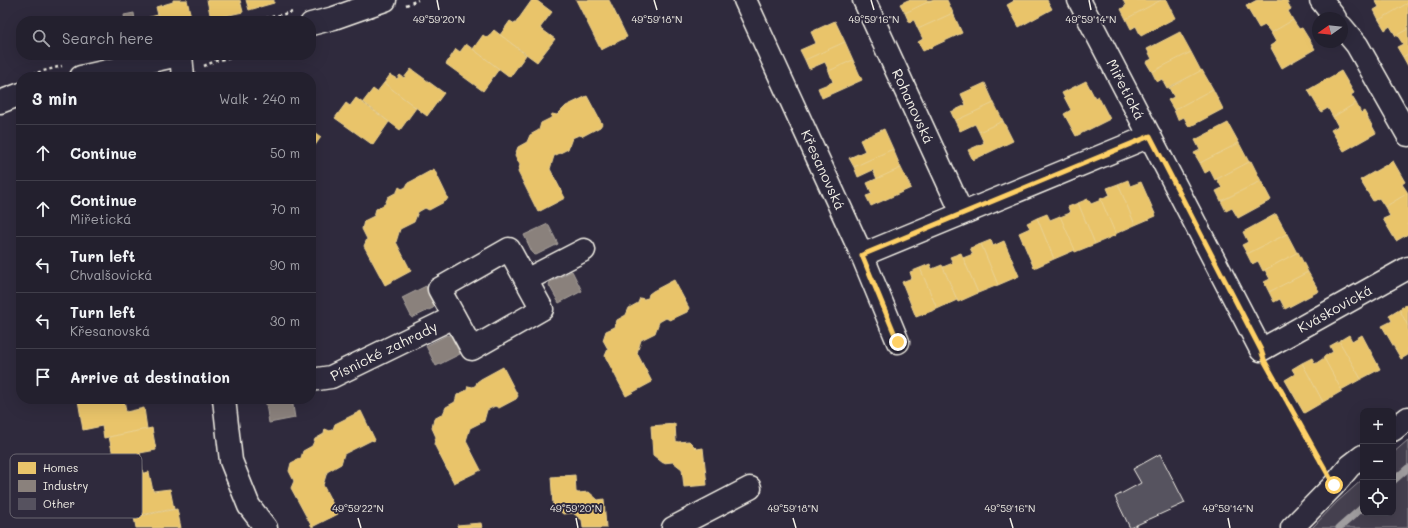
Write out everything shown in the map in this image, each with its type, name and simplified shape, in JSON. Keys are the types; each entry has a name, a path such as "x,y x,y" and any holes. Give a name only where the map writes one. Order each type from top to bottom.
{"street":[{"path":"316,23 334,18 384,0"},
{"name":"Křesanovská","path":"745,0 862,255 898,342"},
{"name":"Rohanovská","path":"864,0 962,213"},
{"name":"Miřetická","path":"1079,0 1261,350"},
{"path":"1321,0 1330,12"},
{"path":"1348,34 1357,45 1408,135"},
{"path":"103,72 156,60"},
{"path":"0,102 16,96"},
{"path":"862,255 1150,136"},
{"name":"Písnické zahrady","path":"509,249 526,280 542,309 472,348 439,289 509,249"},
{"path":"526,280 584,250"},
{"name":"Kváskovická","path":"1261,350 1408,268"},
{"name":"Písnické zahrady","path":"316,379 331,376 454,317"},
{"path":"225,404 231,461 250,506 266,528"},
{"path":"1396,428 1408,418"},
{"path":"1292,528 1334,485 1350,466 1360,458"},
{"path":"673,528 750,488"}],"path":[{"path":"182,69 219,60"},
{"path":"1261,350 1265,362 1334,485"}],"shaded area":[{"path":"1408,440 1408,528 1312,528 1337,502 1360,482 1360,516 1396,516 1396,450"}],"building: Homes":[{"path":"173,0 187,0 191,16 154,16 158,15 156,7 173,2"},
{"path":"207,0 240,0 243,12 225,16 210,16"},
{"path":"246,0 274,0 274,3 249,10"},
{"path":"532,0 536,0 552,12 540,28 555,39 537,62 500,35 510,21 515,24"},
{"path":"576,0 609,0 627,37 601,50"},
{"path":"908,0 932,0 905,13 900,4"},
{"path":"932,0 947,0 953,13 918,29 914,20 909,22 905,13"},
{"path":"1013,0 1047,0 1052,9 1019,27 1007,5 1014,1"},
{"path":"1123,0 1161,0 1126,19 1121,9 1126,6"},
{"path":"1161,0 1166,0 1175,18 1141,36 1136,26 1131,29 1126,19"},
{"path":"1257,0 1286,0 1291,9 1288,11 1293,20 1271,33 1265,25 1259,28 1246,6"},
{"path":"1375,0 1408,0 1408,3 1379,20 1374,10 1379,7"},
{"path":"1408,3 1408,29 1396,36 1390,26 1385,30 1379,20"},
{"path":"953,13 962,33 923,51 918,42 923,39 918,29"},
{"path":"1293,20 1299,29 1302,28 1312,44 1312,48 1315,49 1282,68 1270,46 1276,42 1271,33"},
{"path":"835,21 845,42 805,60 800,50 816,43 811,32"},
{"path":"1408,29 1408,54 1403,57 1397,47 1403,44 1397,35"},
{"path":"494,30 526,55 510,77 473,49 483,35 487,38"},
{"path":"1180,32 1191,52 1152,72 1146,62 1152,59 1147,49"},
{"path":"845,42 853,60 829,71 825,62 809,69 805,60"},
{"path":"466,44 499,69 483,91 446,64 456,49 460,52"},
{"path":"1191,52 1201,71 1167,88 1162,79 1157,82 1152,72"},
{"path":"1408,54 1408,66 1403,57"},
{"path":"853,60 862,80 822,98 818,88 833,82 829,71"},
{"path":"411,69 444,93 427,116 384,83 390,75 397,79 400,75 404,78"},
{"path":"1202,70 1213,89 1174,110 1168,100 1174,97 1169,88"},
{"path":"1341,71 1354,93 1351,95 1356,103 1333,117 1328,108 1321,112 1308,90"},
{"path":"1086,81 1095,98 1098,96 1110,119 1076,136 1064,114 1071,110 1062,93"},
{"path":"384,83 416,108 400,130 363,102 373,89 377,92"},
{"path":"985,83 994,103 955,121 951,112 966,105 961,94"},
{"path":"1213,89 1223,109 1189,127 1184,117 1178,120 1174,110"},
{"path":"587,96 602,124 600,127 583,136 579,135 572,138 568,149 554,156 550,169 565,198 538,212 518,172 520,165 515,155 518,147 527,142 530,135 539,130 541,123 551,118 552,114 557,115 566,106"},
{"path":"356,98 389,122 373,145 335,118 346,103 350,106"},
{"path":"994,103 1003,121 979,132 975,124 960,131 955,121"},
{"path":"1356,103 1361,113 1364,111 1376,133 1344,151 1331,130 1338,126 1333,117"},
{"path":"1003,121 1013,141 973,160 968,150 984,143 979,132"},
{"path":"1228,123 1239,143 1200,163 1194,153 1200,150 1195,140"},
{"path":"884,129 893,149 854,167 849,158 865,151 860,140"},
{"path":"316,134 321,137 316,144"},
{"path":"1239,143 1249,162 1215,180 1210,170 1205,173 1200,163"},
{"path":"893,149 901,168 877,179 873,170 858,177 854,167"},
{"path":"1251,161 1261,181 1221,201 1216,191 1222,188 1217,179"},
{"path":"1393,161 1405,182 1402,184 1408,193 1385,207 1379,198 1373,201 1360,180"},
{"path":"901,168 911,188 871,206 866,196 872,194 867,183"},
{"path":"434,169 448,198 446,201 429,210 425,208 418,212 414,222 400,229 396,242 411,271 385,285 364,246 367,239 362,229 364,221 374,216 376,209 385,204 388,197 397,192 399,187 402,189 406,187 408,183"},
{"path":"1128,180 1130,186 1141,182 1156,216 1135,225 1118,184"},
{"path":"1261,181 1271,200 1238,218 1232,208 1226,211 1221,201"},
{"path":"1118,184 1135,225 1115,234 1100,199 1110,195 1107,188"},
{"path":"1408,193 1408,234 1396,241 1383,219 1390,216 1385,207"},
{"path":"1088,199 1091,204 1101,200 1116,235 1095,244 1078,203"},
{"path":"1078,203 1095,244 1075,252 1060,217 1070,213 1068,207"},
{"path":"1047,214 1050,220 1060,216 1075,250 1054,259 1037,218"},
{"path":"1276,214 1287,234 1247,254 1242,245 1248,242 1243,232"},
{"path":"1037,218 1054,259 1034,268 1019,233 1030,228 1027,223"},
{"path":"1287,234 1297,253 1263,271 1258,261 1252,264 1247,254"},
{"path":"991,240 993,246 1004,241 1019,276 998,285 981,244"},
{"path":"981,244 998,285 978,293 963,258 973,254 970,248"},
{"path":"1298,252 1308,272 1269,292 1264,282 1270,279 1265,270"},
{"path":"961,253 978,293 958,302 943,267 953,263 950,257"},
{"path":"930,264 932,269 942,265 957,300 937,309 920,268"},
{"path":"920,268 937,309 916,317 902,282 912,278 910,272"},
{"path":"1308,272 1319,291 1285,309 1280,299 1274,302 1269,292"},
{"path":"674,280 689,308 687,312 670,320 666,318 659,322 655,333 641,340 637,353 652,382 626,396 605,356 608,349 603,340 606,331 615,327 617,320 626,315 629,308 638,303 640,298 648,298 649,294 653,291"},
{"path":"1408,304 1408,326 1399,309"},
{"path":"1399,309 1408,326 1408,355 1401,359 1382,326 1392,321 1389,315"},
{"path":"1349,335 1352,341 1362,335 1380,369 1361,379 1339,341"},
{"path":"1339,341 1361,379 1341,390 1323,357 1333,352 1330,346"},
{"path":"1312,358 1315,364 1324,358 1342,391 1323,402 1302,363"},
{"path":"1302,363 1323,402 1304,413 1285,380 1295,374 1292,369"},
{"path":"503,367 518,396 516,399 499,408 495,406 487,410 484,421 470,428 466,441 481,470 454,483 434,444 436,437 432,428 434,419 443,414 446,407 455,402 457,395 467,390 468,386 473,387 481,379"},
{"path":"79,404 125,404 126,412 144,408 147,429 104,438 102,426 83,430"},
{"path":"361,411 375,440 372,440 344,454 341,464 327,472 323,485 338,514 312,527 291,488 294,481 289,471 291,463 301,458 303,451 312,446 315,439 324,434 325,429 330,431 333,429 335,424"},
{"path":"675,424 676,441 689,441 697,449 703,448 707,485 684,487 682,469 673,462 663,463 653,455 651,426"},
{"path":"152,428 156,450 140,454 113,454 109,437"},
{"path":"149,472 153,491 170,489 174,509 142,515 142,473"},
{"path":"575,475 576,492 589,492 598,500 604,499 606,528 583,528 582,520 573,513 563,514 553,505 551,477"},
{"path":"177,509 181,528 136,528 134,518 142,518 142,516"},
{"path":"481,523 482,528 458,528 457,525"}],"building: Industry":[{"path":"134,13 134,16 124,16"},
{"path":"548,224 558,244 536,255 533,254 524,235"},
{"path":"572,271 582,291 559,303 549,285 550,282"},
{"path":"426,286 435,306 412,318 402,298"},
{"path":"447,335 451,336 460,354 436,366 426,346"},
{"path":"266,404 293,404 295,418 269,423"}],"building: Other":[{"path":"1160,454 1185,503 1130,528 1115,497 1141,483 1133,469"}],"waterway":[{"path":"1394,480 1408,468"},
{"path":"1339,528 1360,510"}],"route":[{"path":"898,342 862,255 1150,136 1261,350 1265,362 1334,485"}]}
